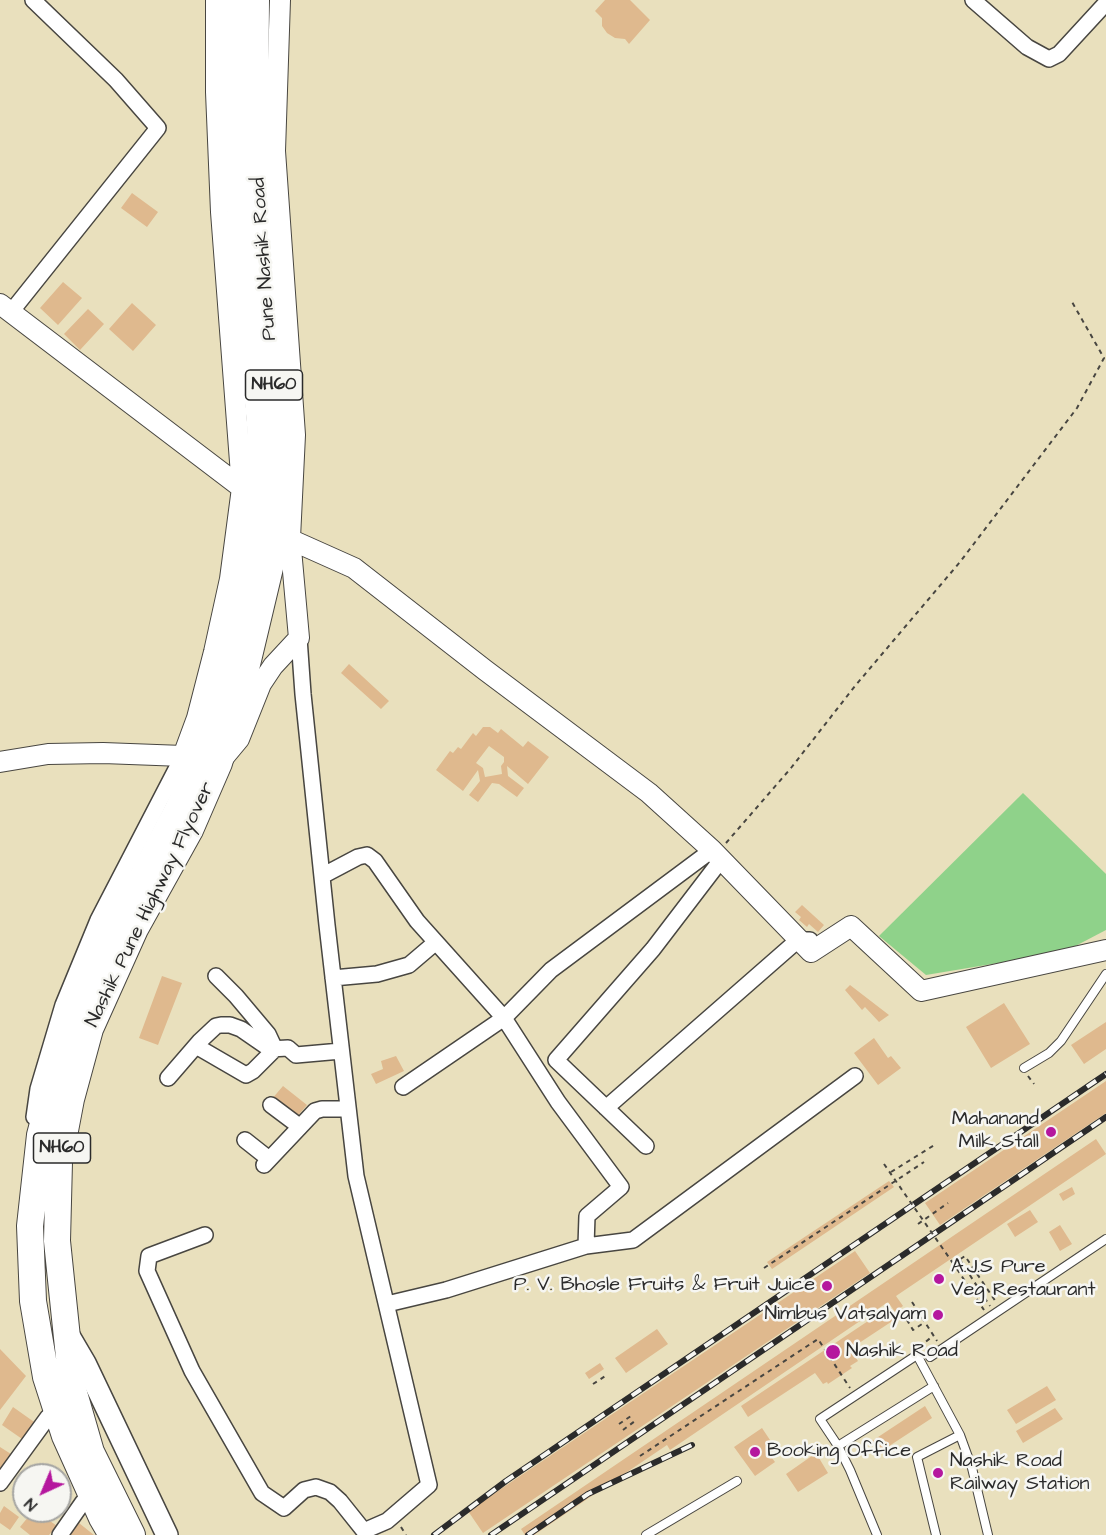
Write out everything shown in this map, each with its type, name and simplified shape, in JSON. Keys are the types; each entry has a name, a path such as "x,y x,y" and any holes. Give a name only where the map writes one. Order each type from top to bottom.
{"highway":[{"name":"Pune Nashik Road","path":"201,759 233,654 256,536 261,487 260,424 238,188 236,0"},
{"name":"Pune Nashik Road","path":"201,759 239,698 284,536 255,124 256,0"},
{"name":"Nashik Pune Highway Flyover","path":"132,1535 91,1452 72,1386 57,1242 59,1162 71,1099 90,1029 135,929 190,830 201,759"},
{"name":"Nashik Pune Highway Flyover","path":"112,1535 65,1436 46,1377 33,1301 30,1226 40,1135 63,1048 83,989 178,809 201,759"}],"main road":[{"path":"67,1333 85,1363 167,1535"}],"street":[{"path":"33,0 116,80 158,128 6,308 242,488"},
{"path":"201,759 197,718 230,579 242,488 221,212 216,92 216,0"},
{"path":"205,1235 149,1256 147,1271 192,1371 262,1493 284,1508 304,1490 316,1487 330,1492 340,1501 364,1531 387,1521 429,1485 356,1176 322,876 299,638 284,536 295,435 274,151 280,0"},
{"path":"973,0 1027,47 1048,59 1059,54 1106,3"},
{"path":"284,536 354,568 649,793 717,855 811,952 850,926 921,991 1106,950"},
{"path":"103,1535 83,1502 48,1417 37,1365 25,1277 23,1182 38,1089 63,1005 98,920 201,759 239,739 261,684 273,666 299,638"},
{"path":"0,762 48,754 103,753 201,759"},
{"path":"322,876 358,857 367,855 375,861 417,921 504,1018 558,1102 621,1187 587,1215 585,1246"},
{"path":"403,1087 504,1018 551,970 717,855"},
{"path":"646,1146 556,1059 653,949 717,855"},
{"path":"606,1108 799,940"},
{"path":"333,978 377,974 409,965 436,942"},
{"path":"216,976 268,1034 274,1049"},
{"path":"168,1078 216,1026 224,1025 241,1029 270,1048 288,1048 301,1056 341,1051"},
{"path":"196,1046 246,1075 253,1071 274,1049"},
{"path":"387,1304 446,1290 585,1246 633,1240 855,1076"},
{"path":"271,1105 299,1126"},
{"path":"245,1140 266,1162 315,1111 348,1109"},
{"path":"0,1483 48,1417"},
{"path":"60,1535 83,1502"}],"lane":[{"path":"1024,1068 1049,1053 1061,1041 1106,974"},
{"path":"930,1357 1106,1239"},
{"path":"877,1535 850,1470 838,1446 820,1419 916,1355 960,1436 972,1468 988,1535"},
{"path":"838,1446 934,1386"},
{"path":"936,1535 916,1457 960,1436"},
{"path":"646,1535 737,1481"}],"path":[{"path":"717,855 960,562 1077,408 1104,358 1072,302"},
{"path":"891,1172 936,1144"},
{"path":"764,1268 924,1162"},
{"path":"885,1164 984,1310 996,1302 965,1256 953,1264"},
{"path":"918,1224 948,1203"},
{"path":"960,1260 990,1306"},
{"path":"912,1302 937,1341"},
{"path":"915,1315 907,1320 914,1330 925,1322"},
{"path":"920,1344 933,1336"},
{"path":"640,1456 818,1339 855,1395"},
{"path":"593,1384 607,1375"},
{"path":"619,1424 634,1414"},
{"path":"622,1430 635,1421"}],"green space":[{"path":"1023,793 1106,874 1106,930 1064,952 926,975 879,936"}],"building":[{"path":"605,0 630,0 650,20 629,44 625,39 615,38 607,33 602,26 602,18 595,11"},
{"path":"132,193 158,212 147,227 121,208"},
{"path":"63,282 82,298 58,325 40,308"},
{"path":"132,303 156,325 133,351 109,329"},
{"path":"88,309 104,324 80,350 64,334"},
{"path":"349,664 389,701 381,709 341,673"},
{"path":"483,727 490,727 498,733 501,729 523,747 528,741 549,757 528,784 507,766 508,776 524,788 517,797 499,784 492,783 478,802 469,795 480,781 478,770 463,791 436,770 450,751 453,753 458,747 461,749 473,733 476,736","holes":["489,746 504,757 501,766 502,774 485,777 483,768 476,763"]},
{"path":"802,905 824,925 818,932 809,924 807,927 799,920 801,917 795,912"},
{"path":"162,976 182,983 158,1045 139,1038"},
{"path":"850,985 889,1015 879,1022 865,1007 862,1010 845,990"},
{"path":"1004,1003 1030,1044 991,1068 966,1027"},
{"path":"1106,1022 1106,1049 1084,1064 1071,1045"},
{"path":"874,1038 888,1058 891,1056 901,1068 878,1085 854,1053"},
{"path":"396,1056 404,1071 376,1084 371,1074 383,1069 381,1061"},
{"path":"1106,1081 1106,1113 940,1225 925,1203"},
{"path":"283,1086 307,1105 295,1119 271,1100"},
{"path":"1096,1139 1106,1154 896,1296 903,1306 895,1312 888,1302 670,1450 667,1445 534,1535 525,1535 521,1529"},
{"path":"889,1181 894,1187 772,1269 767,1262"},
{"path":"1072,1187 1075,1194 1063,1201 1059,1194"},
{"path":"1030,1210 1038,1222 1015,1237 1007,1224"},
{"path":"1060,1225 1072,1244 1060,1251 1049,1232"},
{"path":"855,1251 870,1273 483,1533 468,1511"},
{"path":"886,1309 894,1320 850,1349 858,1361 850,1366 852,1368 828,1384 827,1382 823,1384 815,1373 748,1417 741,1406"},
{"path":"657,1329 668,1344 626,1373 615,1358"},
{"path":"0,1349 26,1376 0,1410"},
{"path":"600,1363 604,1369 589,1379 585,1373"},
{"path":"1047,1386 1056,1400 1016,1424 1007,1410"},
{"path":"925,1406 932,1418 880,1452 872,1441"},
{"path":"13,1407 37,1424 25,1441 2,1425"},
{"path":"1055,1408 1063,1419 1023,1443 1016,1431"},
{"name":"Booking Office","path":"762,1428 776,1449 769,1454 775,1462 755,1476 734,1447"},
{"path":"0,1447 11,1454 0,1468"},
{"path":"816,1453 828,1473 798,1492 786,1474"},
{"path":"4,1506 12,1512 12,1523 15,1523 10,1530 0,1523 0,1513"},
{"path":"23,1523 53,1523 57,1526 49,1535 30,1535 20,1527"},
{"path":"79,1523 94,1535 70,1535"}],"railway":[{"path":"434,1535 506,1481 1106,1074"},
{"path":"491,1535 1106,1117"},
{"path":"528,1535 588,1494 692,1445"}],"place":[{"name":"Mahanand Milk Stall","path":"1051,1132"},
{"name":"A.J.S Pure Veg Restaurant","path":"939,1279"},
{"name":"P. V. Bhosle Fruits & Fruit Juice","path":"827,1286"},
{"name":"Nimbus Vatsalyam","path":"938,1315"},
{"name":"Nashik Road","path":"833,1352"},
{"name":"Booking Office","path":"755,1452"},
{"name":"Nashik Road Railway Station","path":"938,1473"}]}
